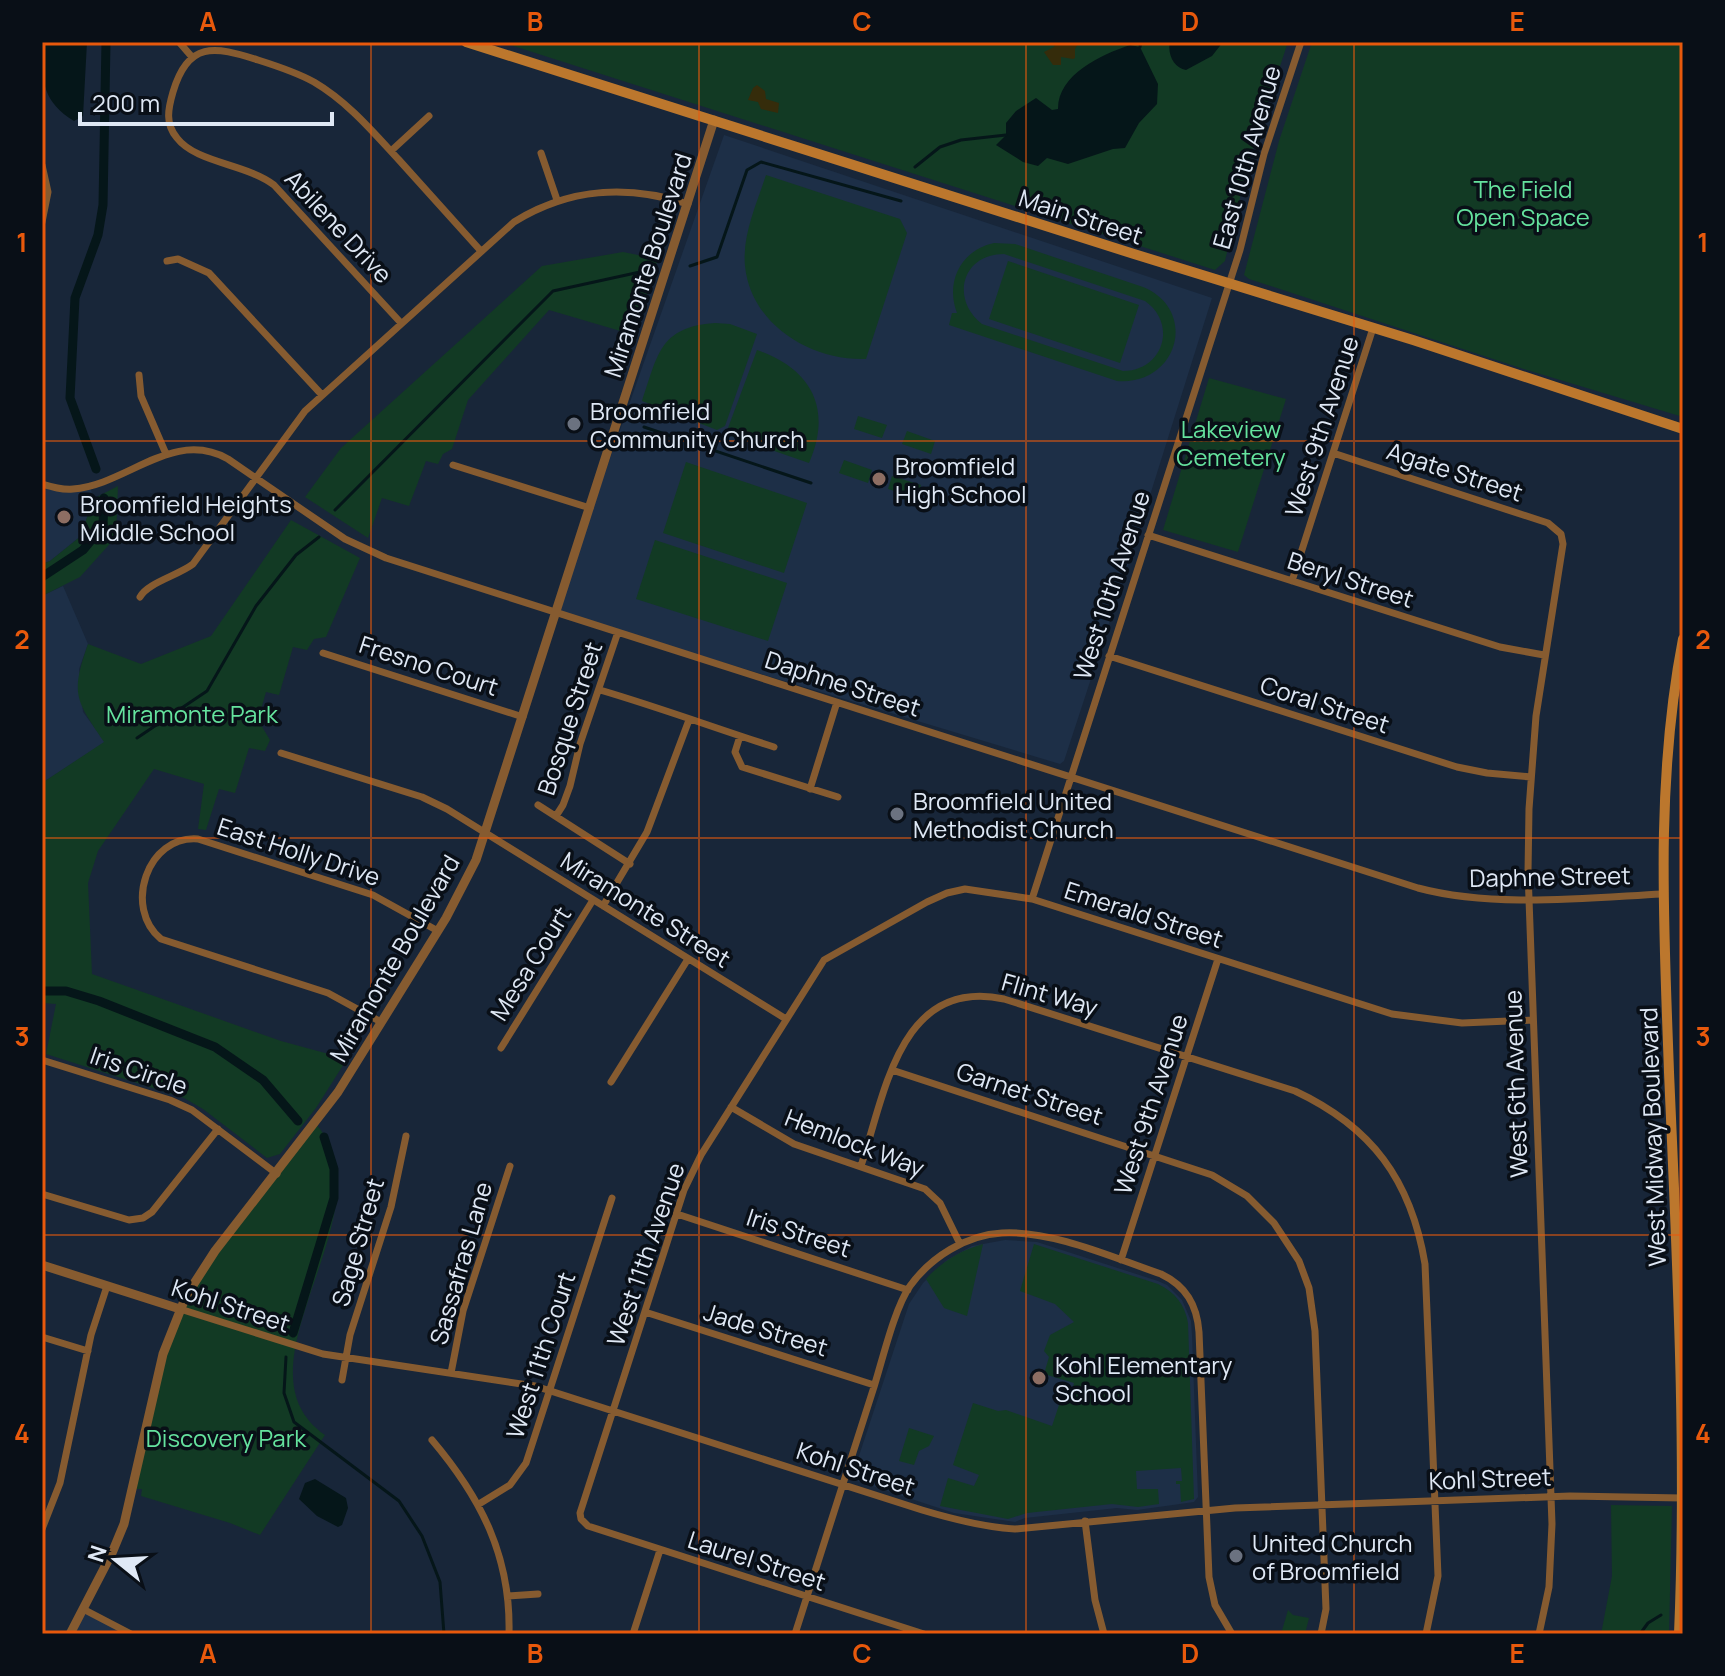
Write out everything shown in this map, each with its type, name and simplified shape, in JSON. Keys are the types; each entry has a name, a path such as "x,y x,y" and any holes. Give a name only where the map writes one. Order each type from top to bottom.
{"main road":[{"name":"Main Street","path":"466,42 1683,429"},
{"name":"West Midway Boulevard","path":"1679,1634 1682,1498 1677,1122 1662,894 1667,758 1683,639"}],"street":[{"path":"179,42 192,57 211,49 227,50 300,75 347,106 480,250"},
{"name":"East 10th Avenue","path":"1229,284 1247,228 1264,154 1301,42"},
{"name":"Abilene Drive","path":"192,57 180,71 168,110 171,131 178,141 193,151 253,171 274,185 401,323"},
{"path":"391,151 429,116"},
{"name":"Miramonte Boulevard","path":"70,1634 124,1524 158,1373 180,1309 215,1251 338,1092 438,931 461,890 486,833 714,120"},
{"path":"541,153 557,200"},
{"path":"42,165 48,192 42,222"},
{"path":"140,597 145,588 177,575 193,564 293,425 322,395 514,222 557,200 595,192 655,195 688,204"},
{"path":"167,261 178,259 209,273 322,395"},
{"name":"West 10th Avenue","path":"1032,899 1229,284"},
{"name":"West 9th Avenue","path":"1292,581 1373,328"},
{"path":"139,375 141,396 166,454"},
{"name":"Daphne Street","path":"42,484 64,489 82,488 166,454 184,450 207,451 222,456 328,529 368,551 1418,888 1461,897 1528,899 1662,894"},
{"name":"Agate Street","path":"1333,453 1532,517 1548,523 1561,534"},
{"path":"453,465 590,508"},
{"name":"West 6th Avenue","path":"1539,1634 1551,1561 1528,899 1531,777 1544,655 1563,552 1561,534"},
{"name":"Beryl Street","path":"1148,535 1494,646 1544,655"},
{"name":"Bosque Street","path":"556,816 570,786 580,744 618,632"},
{"name":"Fresno Court","path":"323,653 523,717"},
{"name":"Coral Street","path":"1109,656 1457,767 1531,777"},
{"path":"600,690 663,708 689,720 774,747"},
{"path":"810,789 837,702"},
{"path":"603,906 647,832 689,720"},
{"path":"740,736 735,752 742,767 838,797"},
{"name":"Miramonte Street","path":"281,753 422,797 447,809 786,1019"},
{"path":"538,805 630,864"},
{"name":"East Holly Drive","path":"381,1022 328,993 161,939 148,926 141,907 151,865 171,843 188,838 198,839 373,895 438,931"},
{"name":"Emerald Street","path":"786,1019 817,967 830,955 947,893 965,889 1032,899 1358,1004 1412,1018 1462,1023 1533,1020"},
{"name":"Mesa Court","path":"501,1048 593,900"},
{"path":"611,1082 688,959"},
{"name":"West 9th Avenue","path":"1121,1260 1218,959"},
{"name":"Flint Way","path":"861,1166 905,1039 924,1017 954,1000 980,996 1004,999 1295,1091 1314,1100 1358,1131 1395,1175 1417,1223 1425,1264 1438,1576 1426,1634"},
{"name":"West 11th Avenue","path":"581,1519 581,1509 693,1169 786,1019"},
{"name":"Iris Circle","path":"42,1060 170,1100 192,1110 277,1174"},
{"name":"Garnet Street","path":"892,1070 1212,1175 1247,1196 1274,1223 1299,1261 1313,1312 1326,1609 1321,1634"},
{"name":"Hemlock Way","path":"731,1107 794,1144 916,1184 940,1203 960,1244"},
{"path":"42,1194 123,1219 139,1219 152,1212 218,1129"},
{"name":"Sage Street","path":"342,1380 350,1335 391,1207 406,1136"},
{"name":"Sassafras Lane","path":"451,1373 463,1311 510,1166"},
{"name":"West 11th Court","path":"479,1504 503,1491 522,1471 612,1198"},
{"name":"Iris Street","path":"677,1214 908,1290"},
{"path":"139,1219 142,1229"},
{"path":"795,1634 874,1385 908,1290 938,1258 960,1244 988,1235 1025,1233 1121,1260 1168,1277 1189,1297 1196,1312 1209,1577 1221,1618 1232,1634"},
{"name":"Kohl Street","path":"42,1265 297,1347 346,1358 535,1386 954,1520 998,1528 1015,1529 1207,1509 1550,1496 1682,1498"},
{"path":"42,1529 60,1483 88,1351 107,1286"},
{"name":"Jade Street","path":"645,1312 874,1385"},
{"path":"42,1337 88,1351"},
{"path":"432,1440 479,1504 498,1550 508,1596 509,1634"},
{"name":"Laurel Street","path":"581,1519 588,1526 924,1634"},
{"path":"1085,1521 1095,1600 1104,1634"},
{"path":"633,1634 660,1550"},
{"path":"508,1596 538,1594"},
{"path":"83,1609 131,1634"}],"shaded area":[{"path":"42,42 87,42 83,116 74,121 55,105 45,87"},
{"path":"1170,42 1223,42 1212,56 1186,70 1172,60"},
{"path":"1130,45 1140,47 1158,84 1157,104 1139,123 1125,148 1068,164 1047,158 1038,166 1023,162 996,145 1006,135 1006,123 1016,111 1036,98 1052,110 1058,109 1065,86 1073,76 1094,60"},
{"name":"Broomfield High School","path":"724,135 1212,298 1124,578 1064,761 1060,764 556,612"},
{"name":"Broomfield Heights Middle School","path":"42,484 52,487 90,485 93,499 81,536 42,564"},
{"path":"63,586 88,644 79,669 83,712 105,742 42,783 42,596"},
{"name":"Kohl Elementary School","path":"1005,1240 1037,1242 1158,1281 1167,1285 1182,1300 1191,1321 1192,1335 1198,1497 1194,1502 1137,1510 1117,1508 1025,1518 1015,1522 954,1513 854,1480 853,1474 909,1304 923,1283 947,1260 972,1246"},
{"path":"315,1479 346,1498 348,1508 342,1525 338,1527 317,1516 299,1499 305,1483"},
{"path":"83,1609 131,1634 70,1634"}],"green space":[{"path":"501,42 1288,42 1249,160 1225,261 1215,270"},
{"name":"The Field Open Space","path":"1312,42 1683,42 1683,417 1527,370 1244,275 1279,141"},
{"path":"766,175 900,219 907,233 866,359 825,354 805,346 771,322 759,306 750,287 745,254 751,219"},
{"path":"994,243 1015,244 1143,287 1160,298 1171,312 1175,328 1174,344 1167,360 1155,372 1138,379 1117,381 949,325 952,313 957,313 953,290 959,269 982,247","holes":["1004,254 1145,301 1161,322 1161,345 1148,363 1123,371 982,324 972,314 964,291 965,280 978,261"]},
{"path":"623,252 658,259 634,335 549,310 468,400 452,449 443,454 438,464 426,461 409,506 382,498 368,538 305,497 341,448 542,266"},
{"path":"1008,261 1139,305 1120,363 989,319"},
{"path":"715,323 730,324 757,334 725,426 717,430 642,401 657,357 672,337 682,330"},
{"path":"757,350 791,368 812,393 819,425 809,463 731,436 728,428"},
{"name":"Lakeview Cemetery","path":"1209,378 1286,399 1238,552 1163,530"},
{"path":"858,416 887,425 882,438 854,429"},
{"path":"907,431 935,441 931,454 902,444"},
{"path":"844,460 872,470 868,483 839,473"},
{"path":"686,462 807,503 784,573 663,533"},
{"path":"892,476 921,485 917,498 888,489"},
{"path":"118,486 116,537 80,577 42,596 42,564 81,536 93,499"},
{"name":"Miramonte Park","path":"291,520 360,558 326,637 314,639 307,650 293,647 279,695 266,692 258,720 270,740 265,751 249,748 235,793 219,789 206,830 198,829 204,784 154,769 98,851 88,883 92,974 281,1041 347,1059 316,1108 280,1154 267,1158 184,1098 46,1054 56,1004 42,1003 42,783 104,742 87,716 79,696 79,675 88,644 141,664 211,636"},
{"path":"655,540 787,583 768,641 636,599"},
{"name":"Discovery Park","path":"315,1123 334,1159 336,1199 327,1242 299,1329 293,1370 299,1405 325,1435 260,1535 141,1496 142,1489 134,1489 153,1396 186,1297"},
{"path":"983,1244 967,1316 944,1308 926,1279 952,1257"},
{"path":"1034,1244 1158,1284 1182,1305 1188,1323 1194,1499 1181,1502 1180,1484 1176,1481 1182,1481 1181,1468 1136,1471 1137,1489 1158,1489 1159,1504 1138,1507 1112,1504 1027,1513 1008,1519 940,1506 948,1478 974,1486 979,1475 953,1465 973,1403 998,1411 1006,1410 1052,1426 1059,1405 1070,1397 1074,1383 1044,1374 1049,1357 1044,1351 1050,1335 1074,1322 1055,1304 1020,1291"},
{"path":"909,1428 934,1436 929,1446 919,1451 914,1465 899,1461"},
{"path":"1611,1505 1672,1506 1669,1634 1601,1634 1612,1576"},
{"path":"1288,1610 1293,1615 1309,1618 1305,1634 1281,1634"}],"sand":[{"path":"1056,42 1079,42 1075,58 1061,57 1061,65 1053,65 1044,52 1054,47"},
{"path":"757,85 765,91 766,99 779,103 778,113 761,109 758,102 748,100"}],"waterway":[{"path":"96,469 70,398 75,298 98,235 103,205 106,42"},
{"path":"1140,47 1141,42"},
{"path":"915,167 940,147 961,140 1006,135"},
{"path":"690,266 717,257 747,170 761,162 901,201"},
{"path":"335,510 553,291 640,272"},
{"path":"644,427 811,483"},
{"path":"42,577 83,550 103,526 104,498"},
{"path":"137,738 207,691 256,606 296,555 319,537"},
{"path":"42,991 66,991 99,1001 215,1047 263,1080 298,1121"},
{"path":"293,1333 334,1198 334,1169 324,1137"},
{"path":"286,1357 284,1393 294,1422 399,1501 422,1536 440,1582 444,1634"},
{"path":"1640,1634 1648,1623 1661,1615"}],"place":[{"name":"Broomfield Community Church","path":"574,424"},
{"name":"Broomfield High School","path":"879,479"},
{"name":"Broomfield Heights Middle School","path":"64,517"},
{"name":"Broomfield United Methodist Church","path":"897,814"},
{"name":"Kohl Elementary School","path":"1039,1378"},
{"name":"United Church of Broomfield","path":"1236,1556"}]}
